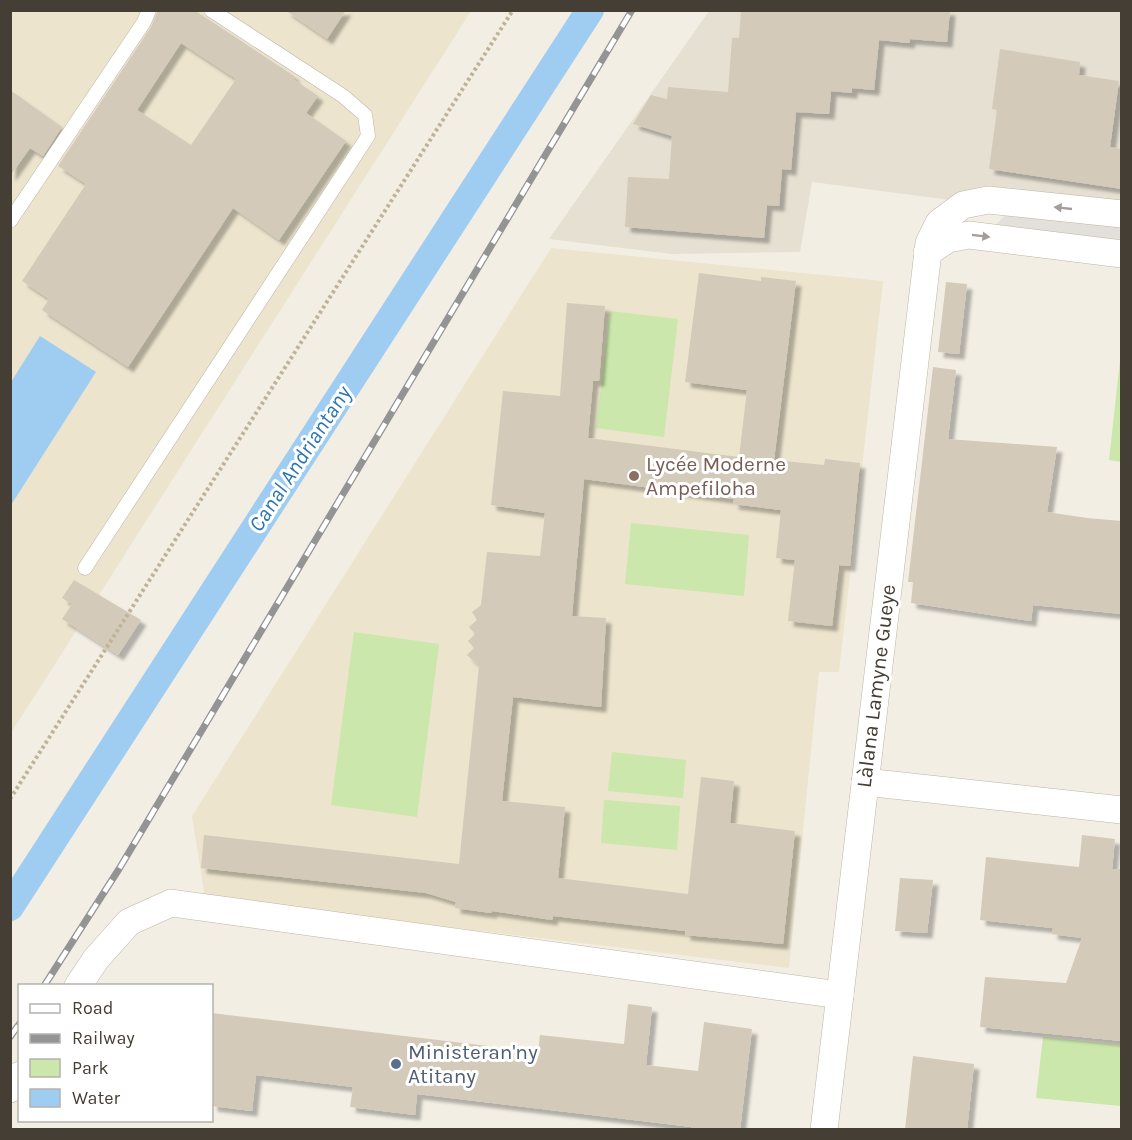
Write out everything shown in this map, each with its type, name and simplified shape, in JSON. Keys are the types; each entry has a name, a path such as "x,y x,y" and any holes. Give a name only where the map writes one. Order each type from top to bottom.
{"street":[{"path":"928,248 939,224 963,205 988,200 1122,214"},
{"path":"928,248 948,239 969,235 1122,254"},
{"name":"Làlana Lamyne Gueye","path":"824,1130 928,248"},
{"path":"865,782 1122,810"},
{"path":"79,984 96,959 129,922 171,903 840,994"}],"lane":[{"path":"10,221 144,22 149,10"},
{"path":"85,568 368,136 365,115 342,96 211,10"}],"path":[{"path":"10,799 513,10"}],"shaded area":[{"path":"11,11 471,11 11,733"},
{"path":"709,11 1121,11 1121,222 812,182 800,252 672,254 549,239"},
{"path":"1012,208 1121,220 1121,241 994,227"},
{"name":"Lycée Moderne Ampefiloha","path":"551,248 883,281 839,672 819,672 789,968 205,898 192,816"}],"green space":[{"path":"610,311 678,319 664,437 596,428"},
{"path":"1121,351 1122,462 1109,460"},
{"path":"631,523 749,535 744,596 625,584"},
{"path":"354,632 439,644 417,817 331,805"},
{"path":"612,752 686,760 683,798 608,791"},
{"path":"604,800 680,806 677,850 601,843"},
{"path":"1043,1037 1121,1045 1121,1106 1036,1098"}],"water":[{"path":"40,336 96,372 11,505 11,382"}],"building":[{"path":"158,10 194,10 294,76 293,79 318,96 306,113 346,141 279,240 233,208 128,367 42,310 49,299 22,281 86,184 58,166 151,27","holes":["181,43 236,79 191,145 137,110"]},
{"path":"285,10 346,10 327,39"},
{"path":"741,10 950,10 947,42 910,39 909,43 879,40 874,90 852,88 852,93 831,91 829,114 796,112 791,170 782,169 779,206 767,205 764,238 625,227 628,177 669,179 672,136 633,124 651,95 667,99 668,87 728,92 732,38 739,38"},
{"path":"1000,49 1080,62 1079,75 1119,81 1110,147 1122,149 1122,189 989,169 997,110 992,109"},
{"path":"10,90 62,127 43,156 30,148 10,176"},
{"path":"699,273 761,281 761,277 796,281 774,460 824,465 825,459 860,463 850,566 839,565 832,626 788,621 795,560 776,558 781,510 733,504 734,499 584,479 572,616 606,618 601,707 513,697 502,801 565,807 558,878 688,894 701,777 734,781 730,823 795,831 783,944 685,935 685,931 553,916 552,920 492,911 491,913 455,908 456,902 426,893 201,868 204,835 459,864 479,666 467,655 474,648 468,641 475,634 469,627 477,620 472,612 481,605 487,552 540,556 545,513 491,505 503,391 560,396 567,303 605,306 599,381 593,381 588,438 739,457 747,390 685,382"},
{"path":"946,282 967,284 959,354 938,352"},
{"path":"933,367 956,370 948,439 1057,447 1047,512 1122,521 1122,614 1033,605 1031,621 911,603 913,582 908,582"},
{"path":"74,580 141,620 118,655 62,619 72,604 62,598"},
{"path":"1082,835 1115,839 1112,869 1122,869 1122,1041 980,1027 985,977 1066,983 1082,938 1052,934 1053,928 980,920 986,857 1079,867"},
{"path":"900,878 933,880 927,933 895,931"},
{"name":"Ministeran'ny Atitany","path":"628,1004 652,1007 646,1065 698,1071 704,1022 752,1029 740,1130 691,1130 692,1127 417,1094 415,1115 350,1107 353,1087 256,1075 252,1111 213,1106 213,1013 538,1052 540,1035 624,1044"},
{"path":"913,1056 974,1064 967,1130 905,1130"}],"waterway":[{"name":"Canal Andriantany","path":"10,907 590,10"},
{"path":"10,918 73,818"}],"railway":[{"path":"45,984 119,869 632,10"},
{"path":"10,1037 18,1026"}],"place":[{"name":"Lycée Moderne Ampefiloha","path":"634,476"},
{"name":"Ministeran'ny Atitany","path":"396,1064"}]}
